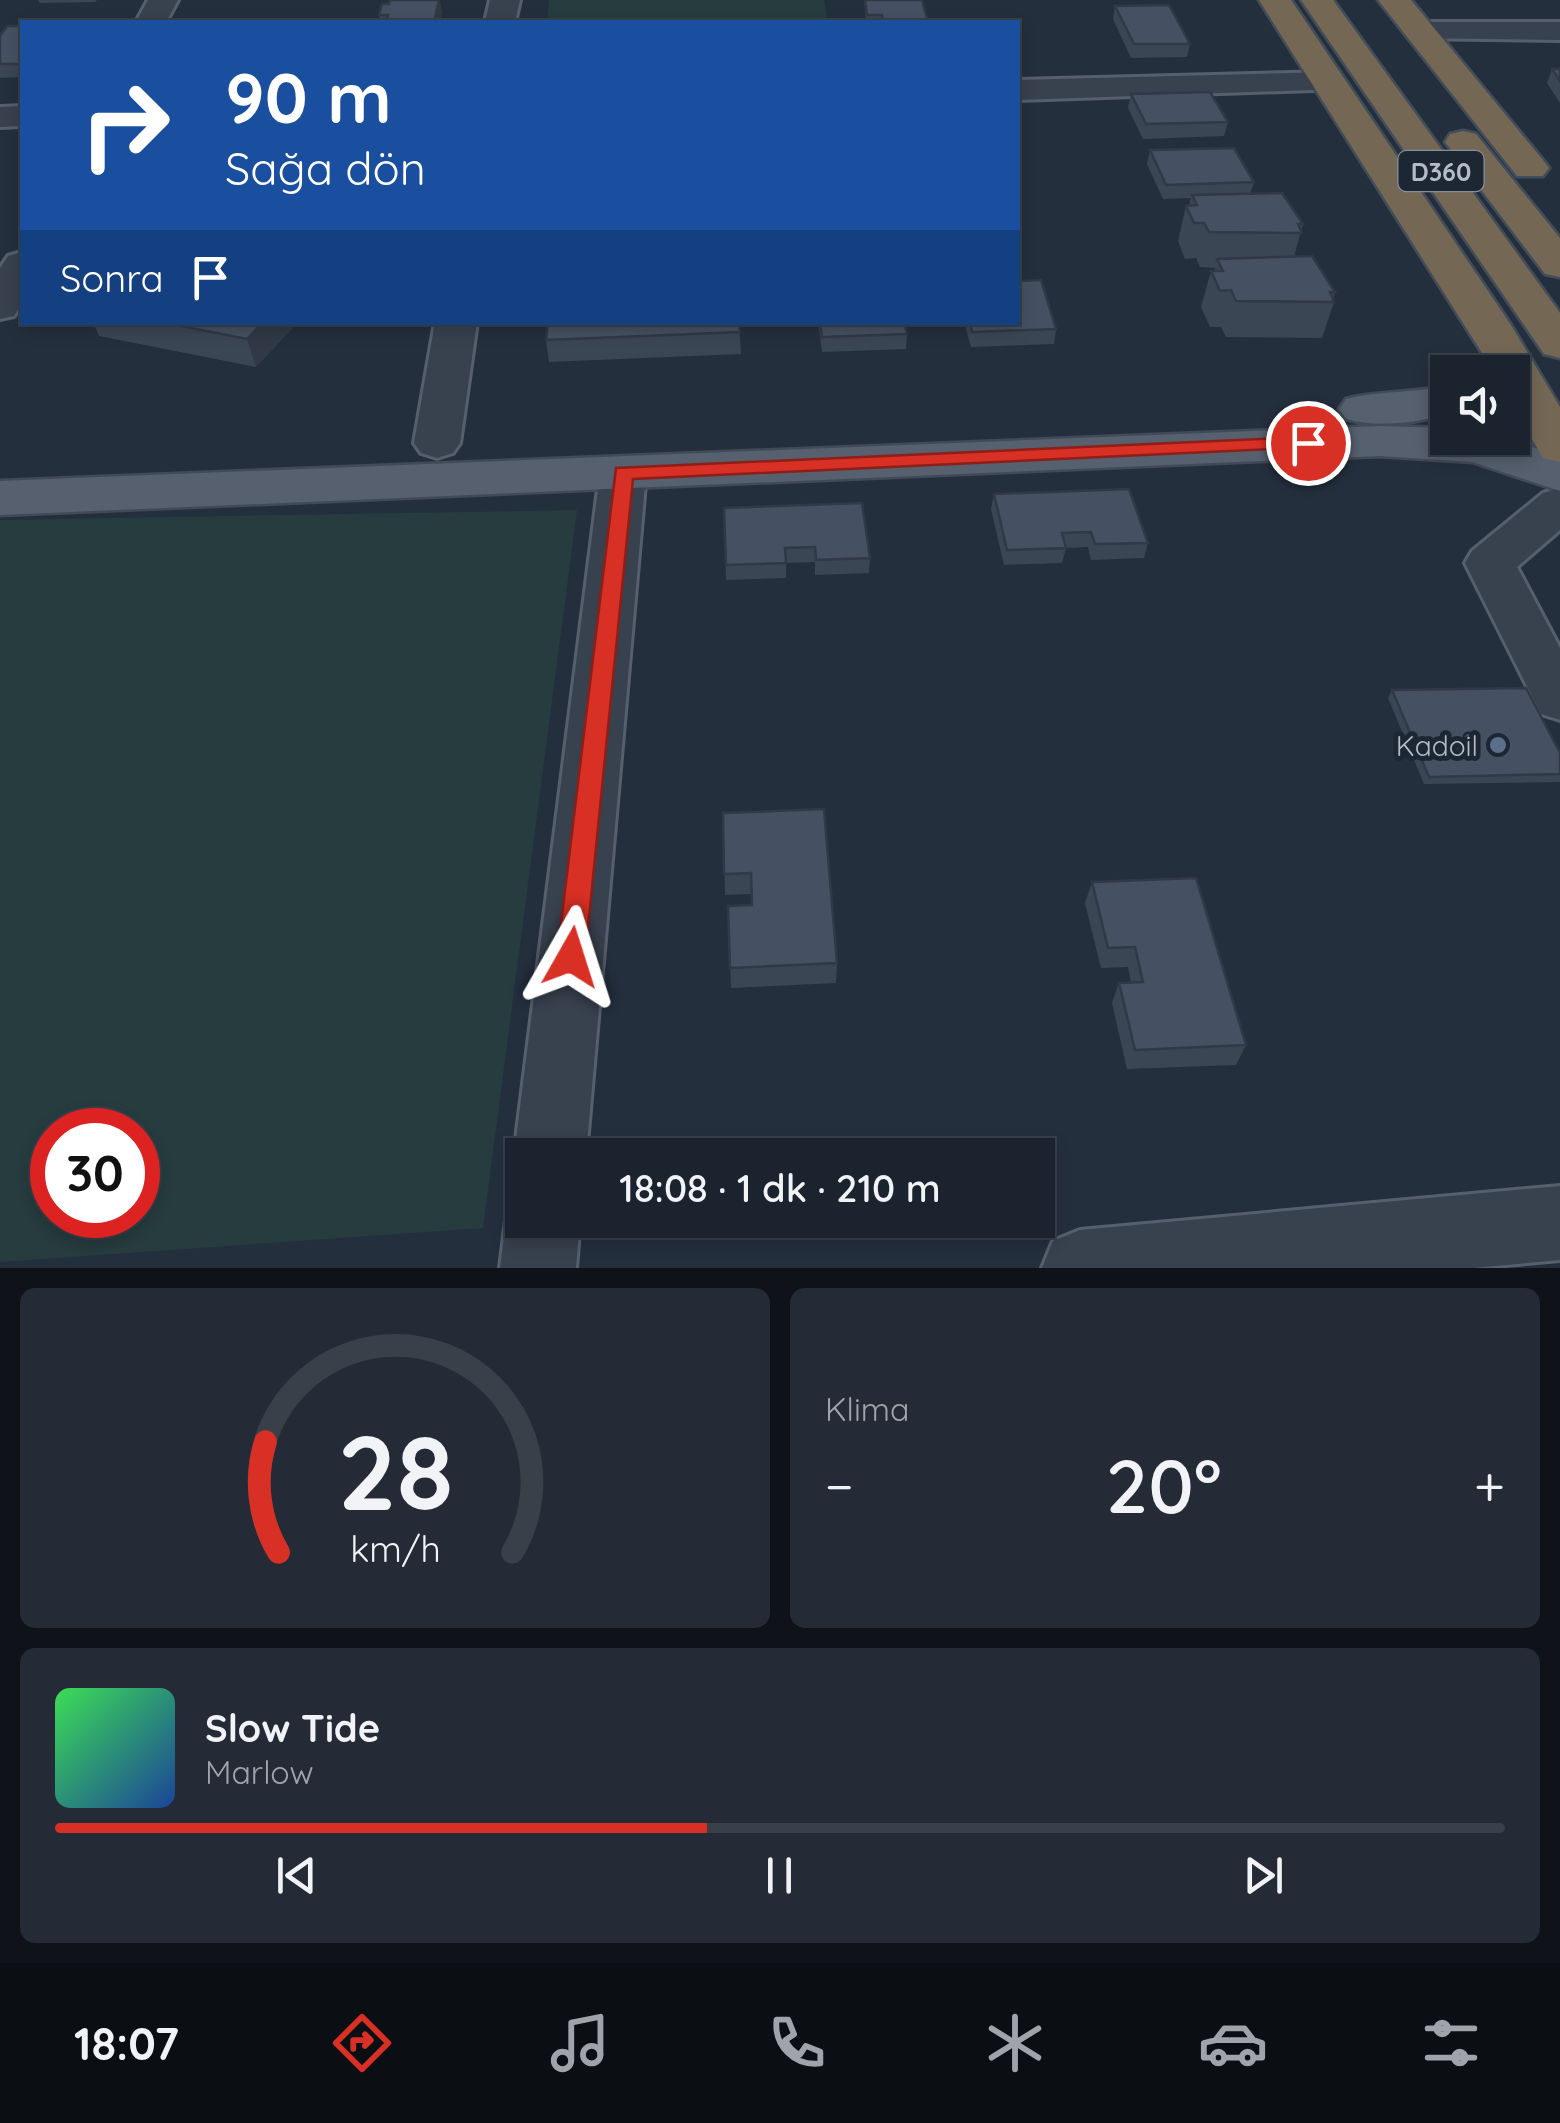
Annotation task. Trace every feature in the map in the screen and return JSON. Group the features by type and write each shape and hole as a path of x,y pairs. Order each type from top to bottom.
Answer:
{"highway":[{"path":"1275,0 1494,355"},
{"name":"D360","path":"1316,0 1471,213 1560,345"},
{"name":"D360","path":"1353,0 1560,265"},
{"path":"1394,0 1550,194"},
{"path":"1530,406 1560,447"}],"main road":[{"path":"0,461 1430,404"},
{"path":"0,498 1380,440 1453,442 1504,450 1560,476"}],"street":[{"path":"1420,31 1560,31"},
{"path":"1020,90 1329,82"},
{"path":"0,307 20,268"},
{"path":"437,443 456,325"},
{"path":"552,1138 624,473"},
{"path":"1560,504 1490,563 1560,699"},
{"path":"1080,1268 1560,1223"},
{"path":"538,1268 541,1238"}],"green space":[{"path":"549,0 824,0 828,20 547,20"},
{"path":"577,510 483,1228 0,1262 0,520"}],"building":[{"path":"390,0 439,0 434,20 387,20 388,15 379,15 382,4 389,4"},
{"path":"865,0 922,0 927,20 883,20 882,15 867,15"},
{"path":"1169,5 1190,44 1134,44 1115,6"},
{"path":"7,26 20,26 20,64 0,64 0,36"},
{"path":"1210,92 1228,122 1146,124 1131,94"},
{"path":"1234,148 1254,182 1166,185 1150,150"},
{"path":"1282,193 1303,224 1298,224 1302,233 1209,232 1204,223 1194,223 1186,206 1197,205 1192,195"},
{"path":"1312,256 1335,292 1330,292 1334,302 1236,301 1231,290 1220,291 1211,271 1223,271 1217,259"},
{"path":"1041,280 1056,329 972,332 971,325 1020,325 1020,281"},
{"path":"176,325 260,325 247,339"},
{"path":"548,325 739,325 740,332 546,340"},
{"path":"820,325 905,325 907,334 822,337"},
{"path":"1129,489 1148,543 1095,544 1091,532 1062,533 1066,548 1007,550 994,494"},
{"path":"862,503 870,558 816,560 815,547 785,548 786,563 726,565 724,508"},
{"path":"1526,688 1560,753 1560,774 1429,777 1392,690"},
{"path":"824,809 837,963 730,968 728,906 752,905 751,873 724,874 723,813"},
{"path":"1196,878 1246,1045 1135,1050 1119,983 1143,982 1135,947 1108,948 1092,882"}],"place":[{"name":"Kadoil","path":"1498,745"}],"route":[{"path":"571,957 624,473 1308,443"}]}
